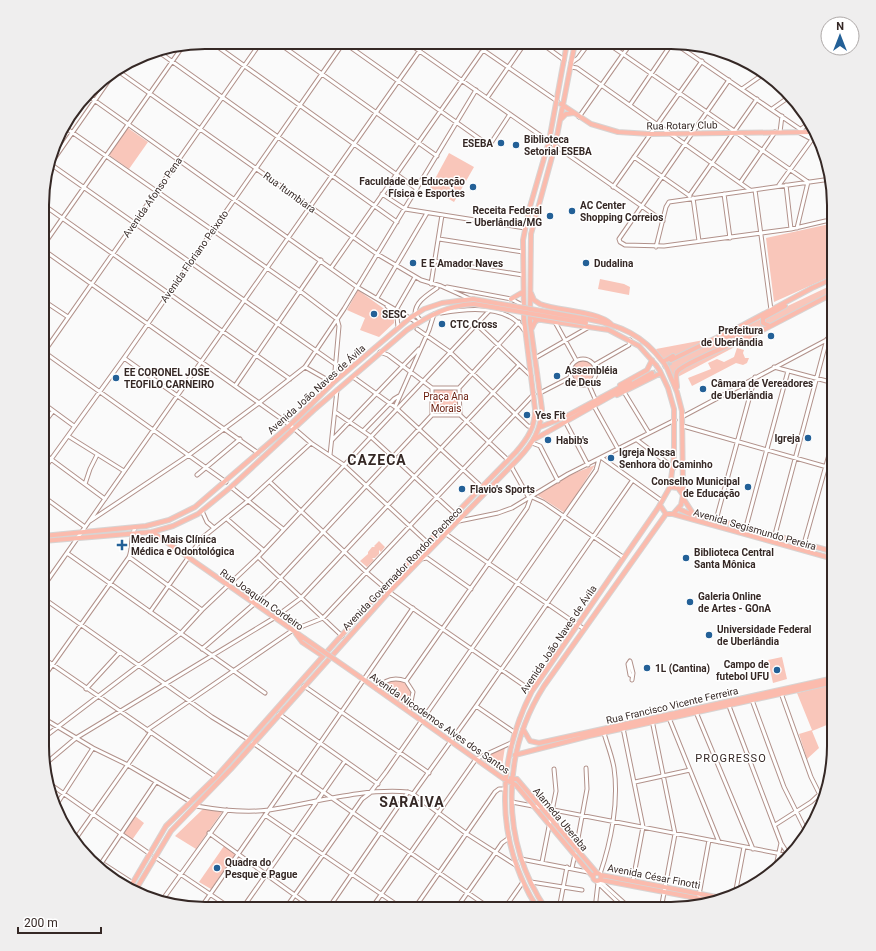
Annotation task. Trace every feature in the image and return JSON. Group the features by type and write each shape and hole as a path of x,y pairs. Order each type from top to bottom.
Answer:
{"main road":[{"name":"Avenida Governador Rondon Pacheco","path":"132,884 165,828 216,777 248,739 384,588 526,440 531,427 535,408 525,332 523,252 525,228 549,142 566,49"},
{"name":"Avenida Governador Rondon Pacheco","path":"138,887 169,832 196,806 389,592 459,521 533,441 540,426 542,409 530,315 532,227 555,146 574,49"},
{"name":"Rua Rotary Club","path":"557,101 578,117 605,129 618,132 650,134 693,132 806,132"},
{"path":"560,119 566,114 574,113"},
{"path":"759,332 725,337 672,361 827,282"},
{"name":"Avenida João Naves de Ávila","path":"530,290 537,302 606,320 611,324 632,333 648,343 663,362 677,392 682,418 683,496"},
{"path":"511,299 523,292"},
{"path":"677,392 676,375 680,369 708,354 759,332 827,297"},
{"path":"524,298 530,315"},
{"path":"770,326 763,323 762,318 793,299"},
{"name":"Avenida João Naves de Ávila","path":"49,540 132,535 152,532 179,523 202,511 231,487 380,352 420,322 451,307 472,300"},
{"name":"Avenida João Naves de Ávila","path":"49,535 135,528 162,522 186,512 202,503 290,425 333,383 398,327 415,314 442,302 472,300 586,321 611,324"},
{"path":"524,306 533,318 539,319"},
{"path":"552,307 548,314 553,321"},
{"path":"663,362 757,318"},
{"path":"531,331 535,322 539,319"},
{"name":"Avenida João Naves de Ávila","path":"539,319 608,330"},
{"name":"Avenida João Naves de Ávila","path":"586,321 630,340 639,346 652,360 660,372 673,401 675,422 674,468 670,487"},
{"path":"375,347 380,352"},
{"path":"533,441 565,421 594,406 599,400 628,379 647,370 652,360"},
{"path":"531,427 540,426 565,417 652,372"},
{"path":"599,400 624,392 660,372"},
{"path":"675,422 683,426"},
{"path":"670,487 678,488 683,496 679,509 673,514 666,514 661,503 670,487"},
{"name":"Avenida Segismundo Pereira","path":"683,496 694,515"},
{"name":"Avenida João Naves de Ávila","path":"534,902 523,882 517,866 509,838 505,812 504,778 514,732 532,691 661,503"},
{"name":"Avenida Segismundo Pereira","path":"679,509 694,515 746,527 827,550"},
{"name":"Avenida João Naves de Ávila","path":"542,902 521,859 515,833 511,802 515,754 523,728 539,693 666,514"},
{"name":"Avenida Segismundo Pereira","path":"673,514 827,557"},
{"name":"Rua Joaquim Cordeiro","path":"152,532 362,678"},
{"path":"294,630 302,642 323,656"},
{"path":"571,633 576,639"},
{"name":"Avenida Nicodemos Alves dos Santos","path":"362,678 504,778"},
{"name":"Rua Francisco Vicente Ferreira","path":"515,754 571,738 827,680"},
{"path":"751,698 827,683"},
{"name":"Rua Francisco Vicente Ferreira","path":"523,728 526,738 534,743 604,733 652,720 729,706 751,698"},
{"path":"504,778 512,780"},
{"name":"Alameda Uberaba","path":"512,780 517,779 599,874"},
{"name":"Alameda Uberaba","path":"512,780 593,877 599,881"},
{"path":"593,877 599,874 599,881"},
{"name":"Avenida César Finotti","path":"599,874 665,886 707,898"},
{"name":"Avenida César Finotti","path":"599,881 712,897"}],"street":[{"path":"221,49 417,189"},
{"name":"Avenida Afonso Pena","path":"49,345 256,49"},
{"path":"287,49 437,156"},
{"name":"Avenida Floriano Peixoto","path":"49,462 99,390 124,358 168,292 340,49"},
{"path":"352,49 487,144 491,143 510,114"},
{"path":"417,49 663,221"},
{"path":"487,98 521,49"},
{"path":"549,49 564,60"},
{"path":"585,49 571,65 578,68 750,190"},
{"path":"616,49 789,171 808,182"},
{"path":"578,117 627,49"},
{"path":"630,105 651,74 673,49"},
{"path":"683,49 782,116 800,131 812,137"},
{"path":"331,268 483,50 557,101"},
{"path":"49,237 179,51"},
{"path":"49,578 200,362 289,238 397,81 420,51"},
{"path":"163,54 279,136 397,222"},
{"path":"613,187 656,124 702,61"},
{"name":"Rua Itumbiara","path":"121,73 377,254 415,277 431,284 441,286 472,300"},
{"path":"742,89 760,76"},
{"path":"729,80 619,239 621,244 656,247 792,229 827,220"},
{"path":"59,151 105,85"},
{"path":"89,522 189,455 259,404 304,367 317,350 357,287 476,90"},
{"path":"91,99 321,260 357,287 410,318 420,322"},
{"path":"689,196 757,99"},
{"path":"772,109 785,99"},
{"path":"780,132 782,116"},
{"path":"800,131 806,126"},
{"path":"69,130 300,291 337,319 339,326 333,383 304,367"},
{"path":"740,183 775,132"},
{"path":"806,132 811,136"},
{"path":"779,186 812,139"},
{"path":"634,157 693,198"},
{"path":"54,166 335,364"},
{"path":"656,247 666,207 669,202 825,180"},
{"path":"797,228 808,182"},
{"path":"786,185 792,229"},
{"path":"755,190 771,310"},
{"path":"382,194 405,209 525,228"},
{"path":"724,194 730,238"},
{"path":"693,198 699,242"},
{"path":"49,209 290,379"},
{"path":"377,298 427,213"},
{"path":"431,284 442,215"},
{"path":"439,239 523,252"},
{"path":"49,254 295,428 311,443 344,465 428,543"},
{"path":"234,386 321,260"},
{"path":"435,261 523,275"},
{"path":"396,310 415,277"},
{"path":"441,286 504,297 524,306"},
{"path":"420,322 415,314 418,304 437,288"},
{"path":"497,312 504,304 504,297"},
{"path":"383,302 397,317 398,327"},
{"path":"49,304 68,317"},
{"path":"396,408 399,396 435,314 466,310 489,311 510,315 519,322 459,388 460,415"},
{"path":"49,734 180,634 202,610 258,557 396,408 489,311"},
{"path":"553,321 576,360"},
{"name":"Avenida Governador Rondon Pacheco","path":"519,322 525,332"},
{"path":"476,324 531,376"},
{"path":"536,358 591,327"},
{"path":"417,329 450,352 531,427"},
{"path":"682,418 827,339"},
{"path":"773,542 818,379 827,339"},
{"path":"594,365 629,345 630,340"},
{"path":"332,440 419,349"},
{"path":"380,352 410,371 432,388 459,388"},
{"path":"49,355 154,429 226,482"},
{"path":"124,358 258,453"},
{"path":"585,359 594,365 596,372 594,377 588,383 580,384 571,377 570,368 576,360 585,359"},
{"path":"49,760 76,738 274,618 301,598 519,365"},
{"path":"774,367 827,381"},
{"path":"746,527 788,370"},
{"path":"353,377 396,408 482,487"},
{"path":"540,393 571,377"},
{"path":"716,520 755,377"},
{"path":"588,383 599,400"},
{"path":"202,649 254,604 280,578 432,415 432,388"},
{"path":"330,455 338,390"},
{"path":"624,392 649,433"},
{"path":"77,836 148,731 294,630 323,618 534,394"},
{"path":"363,431 390,403 399,396"},
{"path":"594,406 618,449"},
{"path":"49,408 74,426"},
{"path":"49,416 53,411"},
{"path":"335,412 370,436 455,514"},
{"path":"432,415 460,415 507,459"},
{"path":"565,421 588,465"},
{"path":"459,521 498,513 531,497 568,474 649,433 675,422"},
{"path":"683,426 825,466"},
{"path":"68,436 124,471"},
{"path":"197,475 240,439"},
{"path":"636,440 674,468"},
{"path":"533,441 540,446 558,481"},
{"path":"150,612 202,539 214,528 228,519 311,443"},
{"path":"85,484 97,455"},
{"path":"51,459 105,499"},
{"path":"600,459 661,503"},
{"path":"290,902 362,799 378,784 400,753 564,517 598,467 600,459"},
{"path":"804,544 827,460"},
{"path":"511,466 531,497 543,502 623,557"},
{"path":"413,794 632,481"},
{"path":"270,482 322,532 389,592 532,691"},
{"path":"231,487 283,529"},
{"path":"406,681 527,508 531,497"},
{"path":"49,502 85,527"},
{"path":"202,511 207,522 214,528"},
{"path":"228,519 263,550"},
{"path":"49,669 129,557 132,548 132,535 135,528"},
{"path":"446,534 584,629"},
{"path":"67,553 265,693"},
{"path":"129,557 170,585 202,610"},
{"path":"258,557 342,636"},
{"path":"421,559 427,558 471,589"},
{"path":"49,602 248,739"},
{"path":"205,902 268,810 342,712 362,678 413,608"},
{"path":"86,689 120,652"},
{"path":"49,663 216,777"},
{"path":"377,689 388,680 399,679 406,681 413,692 409,712"},
{"path":"304,686 429,773"},
{"path":"781,693 811,776 819,795"},
{"path":"751,698 778,772 804,827"},
{"path":"476,706 514,732"},
{"path":"729,706 781,843 786,851"},
{"path":"696,712 753,849"},
{"path":"279,714 378,784 383,792"},
{"path":"669,718 719,842"},
{"path":"652,720 675,834 662,902"},
{"path":"49,722 93,748 126,764 191,802"},
{"path":"624,728 643,827 634,880"},
{"path":"599,874 612,821 615,777 604,733"},
{"path":"253,743 481,902"},
{"path":"376,902 476,758 511,743"},
{"path":"59,800 93,748"},
{"path":"247,902 345,761"},
{"path":"572,868 588,784 586,768"},
{"path":"542,862 557,783 554,769"},
{"path":"635,782 690,770"},
{"path":"102,863 156,782"},
{"path":"54,786 150,854"},
{"path":"419,902 495,792 499,788 504,789"},
{"path":"196,806 226,810 268,810 370,793 408,792 439,812 466,834 517,866"},
{"path":"333,902 408,792"},
{"path":"775,825 819,797"},
{"path":"511,802 783,854"},
{"path":"164,897 226,810"},
{"path":"265,815 393,902"},
{"path":"209,833 304,902"},
{"path":"461,902 495,853 504,841 509,838"},
{"path":"698,900 709,840"},
{"path":"777,860 781,843"},
{"path":"736,888 744,847"},
{"path":"155,857 222,902"},
{"path":"521,859 590,872"},
{"path":"560,902 567,867"},
{"path":"596,902 599,881"},
{"name":"Alameda Uberaba","path":"599,881 618,902"},
{"name":"Alameda Uberaba","path":"599,881 623,902"},
{"path":"509,902 523,882"},
{"path":"531,882 582,890"}],"green space":[{"path":"128,128 148,142 129,169 109,155"},
{"path":"449,153 474,167 454,202 430,188"},
{"path":"827,225 827,278 774,302 766,238"},
{"path":"600,279 624,284 630,287 629,295 598,289"},
{"path":"827,287 827,300 816,304 674,379 656,349 725,336"},
{"name":"SESC","path":"358,290 394,316 394,323 379,337 360,330 365,318 347,310"},
{"path":"737,348 744,350 743,353 745,358 749,358 747,363 743,365 736,363 692,386 688,378 711,369 708,363 717,359 724,362 734,357"},
{"path":"583,360 591,363 594,371 591,379 583,382 575,379 572,371 575,363"},
{"name":"Praça Ana Morais","path":"458,389 458,414 434,414 433,390"},
{"path":"595,465 565,513 537,495 570,475"},
{"path":"379,541 385,547 381,552 379,550 379,554 375,558 372,558 374,560 367,567 360,561 368,554 372,547 375,547 374,546"},
{"name":"Campo de futebol UFU","path":"782,657 787,679 773,683 768,660"},
{"path":"395,680 405,682 413,692 409,709 380,689 385,682"},
{"path":"827,686 827,725 812,731 819,748 807,759 799,734 812,730 797,693"},
{"path":"505,747 501,772 481,759"},
{"path":"203,809 222,812 196,849 175,836"},
{"path":"135,816 144,823 132,840 124,833"},
{"name":"Quadra do Pesque e Pague","path":"224,846 236,854 211,889 199,882"}],"tunnel":[{"path":"652,373 672,362"}],"place":[{"name":"ESEBA","path":"501,143"},
{"name":"Biblioteca Setorial ESEBA","path":"516,145"},
{"name":"Faculdade de Educação Física e Esportes","path":"473,187"},
{"name":"AC Center Shopping Correios","path":"572,211"},
{"name":"Receita Federal – Uberlândia/MG","path":"550,216"},
{"name":"E E Amador Naves","path":"413,263"},
{"name":"Dudalina","path":"586,263"},
{"name":"SESC","path":"374,314"},
{"name":"CTC Cross","path":"442,324"},
{"name":"Prefeitura de Uberlândia","path":"771,336"},
{"name":"Assembléia de Deus","path":"557,376"},
{"name":"EE CORONEL JOSE TEOFILO CARNEIRO","path":"116,378"},
{"name":"Câmara de Vereadores de Uberlândia","path":"703,389"},
{"name":"Yes Fit","path":"527,415"},
{"name":"Igreja","path":"808,438"},
{"name":"Habib's","path":"548,440"},
{"name":"Igreja Nossa Senhora do Caminho","path":"611,458"},
{"name":"Conselho Municipal de Educação","path":"748,487"},
{"name":"Flavio's Sports","path":"462,489"},
{"name":"Medic Mais Clínica Médica e Odontológica","path":"122,545"},
{"name":"Biblioteca Central Santa Mônica","path":"686,558"},
{"name":"Galeria Online de Artes - GOnA","path":"690,602"},
{"name":"Universidade Federal de Uberlândia","path":"709,635"},
{"name":"1L (Cantina)","path":"647,668"},
{"name":"Campo de futebol UFU","path":"777,670"},
{"name":"Quadra do Pesque e Pague","path":"217,868"}],"district":[{"name":"CAZECA","path":"377,460"},
{"name":"PROGRESSO","path":"731,758"},
{"name":"SARAIVA","path":"412,802"}]}
